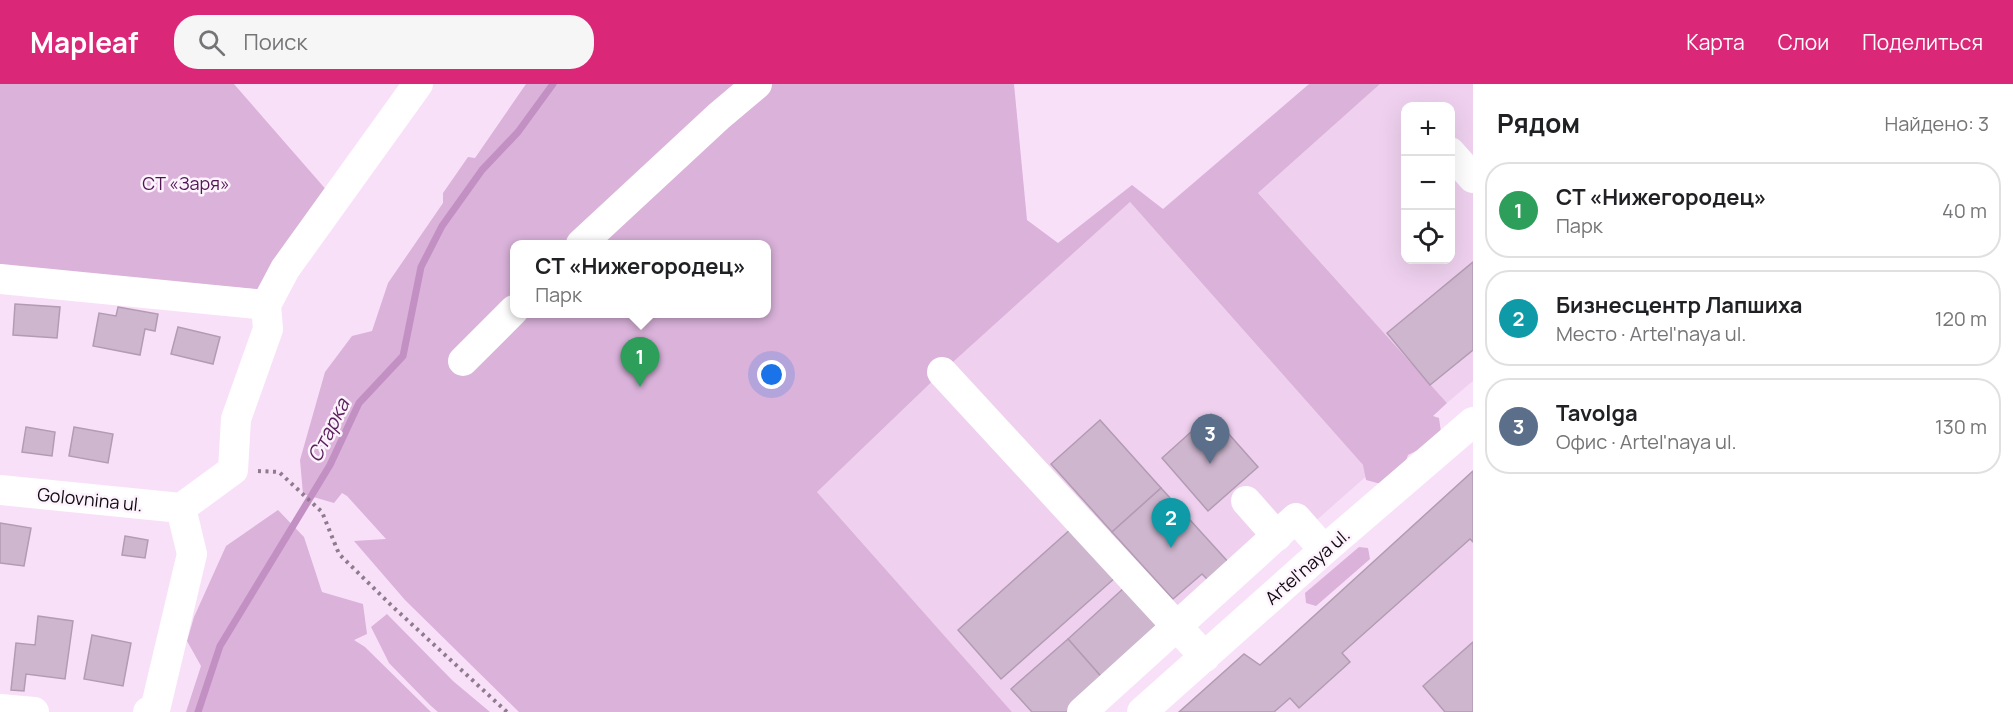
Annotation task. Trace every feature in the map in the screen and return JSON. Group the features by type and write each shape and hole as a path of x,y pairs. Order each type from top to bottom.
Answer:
{"street":[{"path":"148,712 155,710 192,554 181,508 233,470 236,418 268,329 266,305 285,269 418,84"},
{"path":"585,240 718,116 758,84"},
{"path":"1454,156 1473,178"},
{"path":"0,279 266,305"},
{"path":"463,361 510,314"},
{"path":"942,372 1204,657"},
{"name":"Artel'naya ul.","path":"1142,712 1324,550 1473,422"},
{"name":"Golovnina ul.","path":"0,490 181,508"},
{"path":"1246,501 1277,536"},
{"path":"1082,712 1296,518 1324,550"},
{"path":"0,709 34,712"}],"path":[{"path":"233,470 279,472 322,512 339,554 507,712"}],"shaded area":[{"path":"1380,84 1473,84 1473,381 1447,403 1258,193"},
{"path":"1130,202 1370,473 1099,712 1012,712 817,492 942,372"},
{"path":"1473,471 1473,712 1179,712 1244,654 1260,665"}],"green space":[{"name":"СТ «Заря»","path":"0,84 234,84 329,193 264,290 0,266"},
{"path":"526,84 1014,84 1027,220 1058,243 1132,185 1163,209 1309,84 1380,84 1258,193 1447,403 1433,416 1439,418 1441,432 1428,445 1408,455 1402,472 1381,484 1366,480 1363,465 1130,202 942,372 817,492 1012,712 519,712 405,600 354,541 386,539 347,496 342,493 334,503 303,494 300,460 325,372 352,336 372,331 388,283 443,203 443,193 468,157 475,158"},
{"path":"278,510 304,537 322,592 363,604 367,634 354,640 365,647 431,712 186,712 201,666 187,641 194,617 226,546"},
{"path":"1359,547 1368,548 1370,559 1316,606 1306,603 1305,593"},
{"path":"387,614 453,681 490,712 438,712 430,705 389,663 371,627"}],"building":[{"path":"1473,262 1473,350 1430,385 1387,333"},
{"path":"15,304 60,307 57,338 13,335"},
{"path":"118,307 158,314 155,331 145,329 140,355 93,346 99,313 116,316"},
{"path":"178,327 220,337 213,364 171,354"},
{"path":"1211,414 1258,467 1208,511 1162,458"},
{"path":"1100,420 1161,488 1112,532 1051,464"},
{"path":"26,427 55,432 52,456 22,452"},
{"path":"74,427 113,434 108,463 69,456"},
{"path":"1473,471 1473,542 1470,539 1342,653 1350,662 1299,708 1290,698 1274,712 1179,712 1244,654 1260,665"},
{"path":"1161,488 1230,564 1210,582 1202,574 1173,599 1112,532"},
{"path":"0,523 31,528 24,566 0,563"},
{"path":"1072,528 1116,577 1001,679 958,630"},
{"path":"125,536 148,540 145,558 122,555"},
{"path":"1125,587 1163,630 1105,681 1068,639"},
{"path":"38,616 73,621 65,679 26,674 24,691 11,690 16,643 35,645"},
{"path":"92,635 131,643 123,686 84,679"},
{"path":"1068,639 1105,681 1071,712 1032,712 1011,689"},
{"path":"1473,642 1473,712 1445,712 1423,686"}],"waterway":[{"name":"Старка","path":"198,712 220,646 330,465 359,403 403,356 421,267 442,226 482,170 518,132 553,84"}],"place":[{"name":"СТ «Нижегородец»","path":"640,387"},
{"name":"Tavolga","path":"1210,464"},
{"name":"Бизнесцентр Лапшиха","path":"1171,548"}]}
